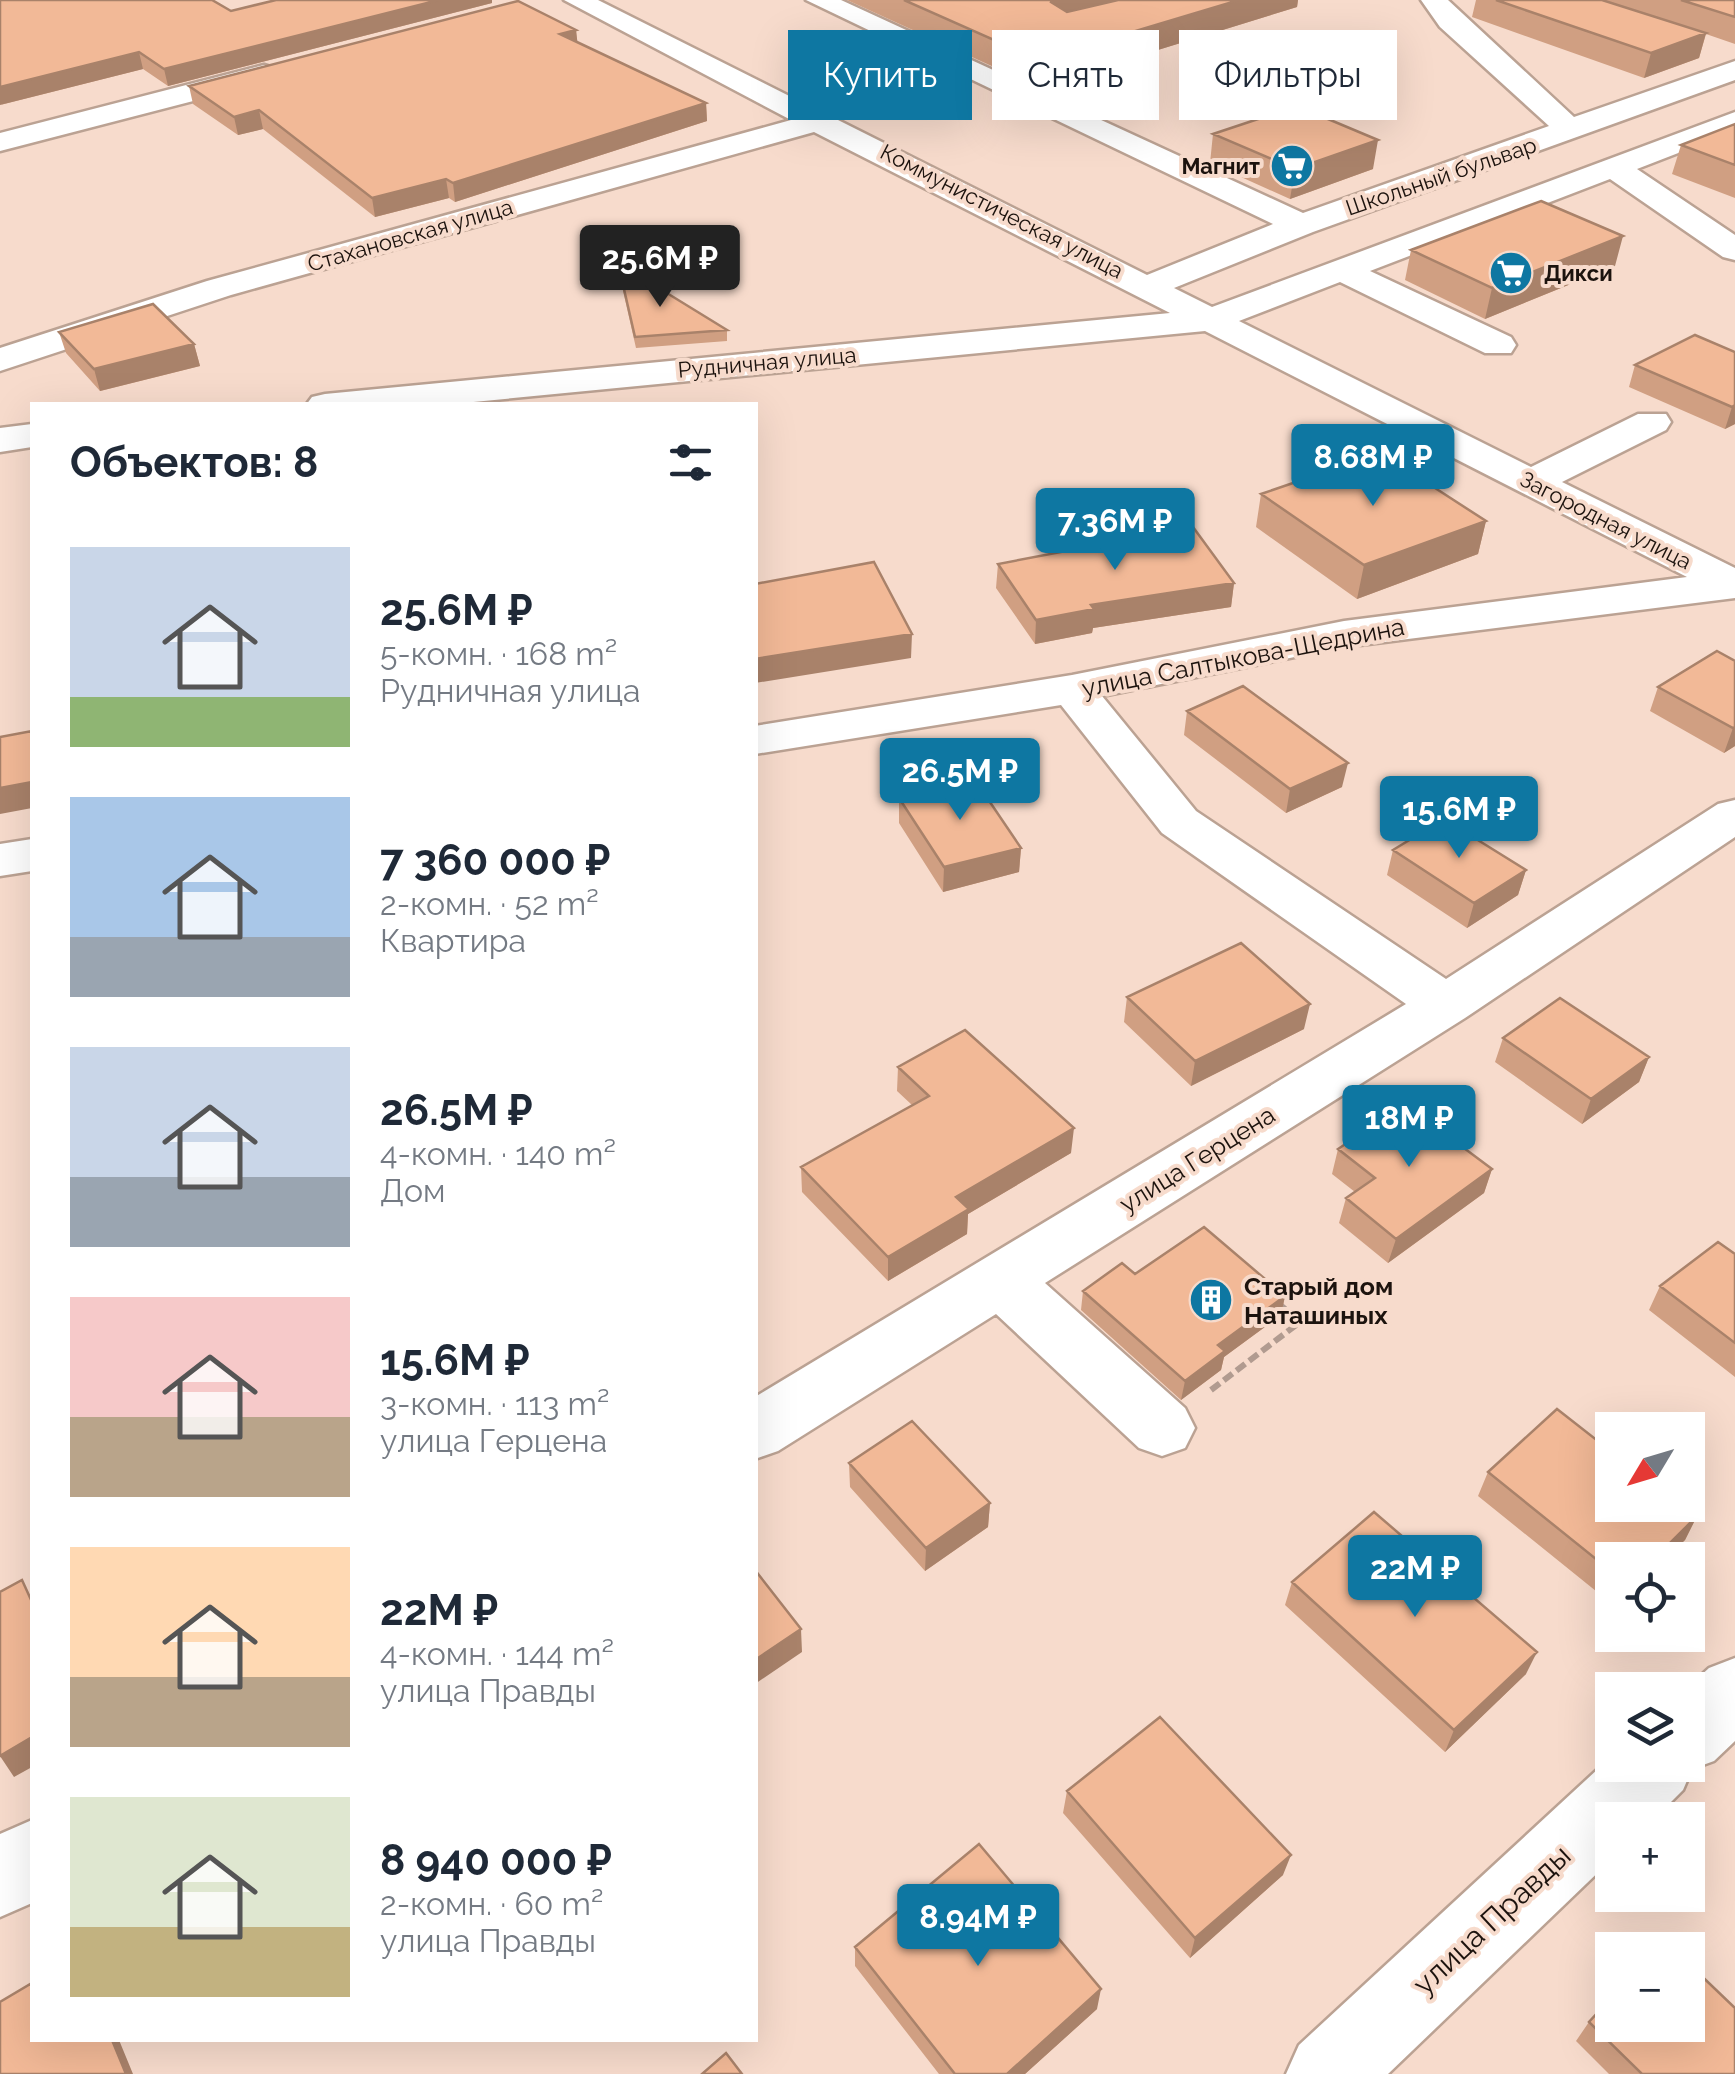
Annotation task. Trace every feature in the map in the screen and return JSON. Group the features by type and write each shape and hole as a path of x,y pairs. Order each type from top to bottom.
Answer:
{"street":[{"name":"Коммунистическая улица","path":"577,0 788,103"},
{"path":"819,0 1301,224"},
{"path":"1434,0 1450,21 1571,130"},
{"name":"Школьный бульвар","path":"1149,286 1301,224 1571,130 1729,59"},
{"path":"0,142 286,69"},
{"name":"Коммунистическая улица","path":"823,120 1209,320"},
{"name":"Стахановская улица","path":"0,360 219,288 823,120"},
{"name":"Школьный бульвар","path":"1209,320 1735,121"},
{"path":"1613,166 1735,250"},
{"path":"1341,270 1498,344"},
{"name":"Рудничная улица","path":"355,402 1209,320"},
{"name":"Загородная улица","path":"1209,320 1734,585"},
{"path":"1531,482 1652,422"},
{"path":"0,440 30,436"},
{"name":"улица Салтыкова-Щедрина","path":"758,740 1072,689 1344,634 1734,585"},
{"path":"1072,689 1180,822 1446,1006"},
{"name":"улица Герцена","path":"758,1429 1446,1006 1735,815"},
{"path":"0,860 30,855"},
{"path":"1000,1280 1162,1428"},
{"path":"1705,1720 1735,1692"},
{"name":"улица Правды","path":"1328,2074 1639,1782"},
{"path":"0,1878 30,1860"}],"path":[{"path":"1162,1428 1300,1322 1272,1298"}],"building":[{"path":"0,0 212,0 231,11 276,0 439,0 164,69 139,52 0,87"},
{"path":"904,0 1052,0 1067,12 1118,0 1239,0 1139,30 992,30 992,39"},
{"path":"1496,0 1602,0 1706,33 1651,53"},
{"path":"1681,0 1735,0 1735,17"},
{"path":"518,1 576,30 560,34 706,103 453,183 446,179 372,198 259,110 234,117 189,86"},
{"path":"1255,120 1330,120 1378,140 1295,169 1213,134"},
{"path":"1735,124 1735,165 1681,145"},
{"path":"1541,201 1623,236 1492,288 1411,250"},
{"path":"618,263 727,330 635,337"},
{"path":"153,304 194,344 94,369 59,332"},
{"path":"1695,335 1735,352 1732,407 1635,365"},
{"path":"1381,453 1486,521 1364,565 1261,494"},
{"path":"1193,527 1234,583 1091,605 1094,609 1036,620 998,564"},
{"path":"874,562 912,634 758,659 758,583"},
{"path":"1717,651 1735,661 1733,728 1658,687"},
{"path":"1243,686 1348,763 1290,789 1187,711"},
{"path":"30,731 30,782 0,788 0,737"},
{"path":"975,780 1021,848 944,867 899,798"},
{"path":"1444,819 1526,870 1474,903 1393,850"},
{"path":"1241,943 1310,1004 1195,1061 1127,997"},
{"path":"1560,998 1649,1057 1591,1099 1503,1038"},
{"path":"965,1030 1074,1128 956,1197 969,1209 888,1257 801,1167 929,1096 898,1067"},
{"path":"1405,1104 1492,1169 1396,1239 1346,1198 1375,1178 1338,1149"},
{"path":"1204,1227 1285,1296 1218,1345 1225,1351 1185,1381 1083,1291 1122,1263 1135,1274"},
{"path":"1718,1242 1735,1254 1735,1343 1660,1286"},
{"path":"1557,1409 1595,1439 1595,1522 1691,1522 1671,1542 1595,1542 1595,1558 1488,1472"},
{"path":"912,1421 990,1503 926,1548 849,1463"},
{"path":"1374,1512 1537,1652 1454,1730 1292,1582"},
{"path":"758,1574 801,1629 758,1658"},
{"path":"22,1580 30,1598 30,1738 0,1756 0,1592"},
{"path":"1160,1717 1291,1855 1195,1938 1067,1791"},
{"path":"979,1844 1101,1989 1007,2074 955,2074 855,1947"},
{"path":"1705,1979 1735,2008 1735,2074 1642,2074 1609,2042 1705,2042"},
{"path":"30,1984 30,2042 113,2042 126,2074 0,2074 0,2002"},
{"path":"726,2053 742,2074 702,2074"}],"place":[{"name":"Магнит","path":"1292,166"},
{"name":"Дикси","path":"1511,273"},
{"name":"Старый дом Наташиных","path":"1211,1300"}]}
